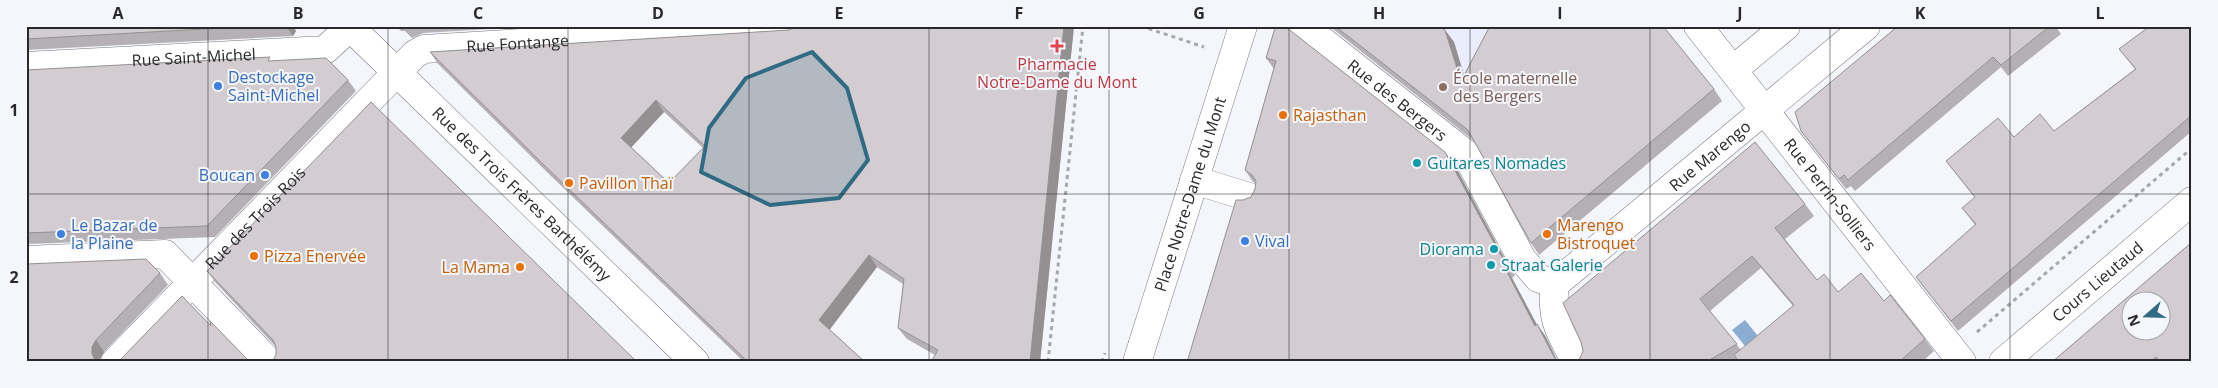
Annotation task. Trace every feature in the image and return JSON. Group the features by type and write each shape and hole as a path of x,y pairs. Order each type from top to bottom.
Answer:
{"street":[{"name":"Rue Fontange","path":"396,73 415,54 424,50 796,26"},
{"name":"Place Notre-Dame du Mont","path":"1137,362 1243,26"},
{"name":"Rue des Bergers","path":"1303,26 1466,154 1522,259 1538,278 1554,284"},
{"name":"Rue Perrin-Solliers","path":"1698,26 1734,69 1764,112 1966,349"},
{"path":"1734,69 1786,26"},
{"name":"Rue Marengo","path":"1554,284 1866,26"},
{"name":"Rue des Trois Frères Barthélémy","path":"350,27 695,362"},
{"name":"Rue Saint-Michel","path":"26,66 325,50 350,27"},
{"name":"Rue des Trois Rois","path":"115,362 396,73"},
{"path":"1194,180 1249,198"},
{"name":"Cours Lieutaud","path":"2003,362 2192,200"},
{"path":"26,260 165,254 268,362"},
{"path":"1554,284 1552,303 1557,326 1576,362"}],"path":[{"path":"1048,362 1083,26"},
{"path":"1141,26 1204,47"},
{"path":"1966,349 2192,148"}],"highlighted area":[{"path":"812,52 847,88 868,160 839,198 770,205 701,172 709,128 746,78"}],"shaded area":[{"name":"École maternelle des Bergers","path":"1393,26 1506,26 1455,120"}],"water":[{"path":"1745,320 1770,351 1758,362 1732,330"}],"building":[{"path":"26,26 257,26 26,39"},
{"path":"797,26 1064,26 1030,362 931,362 938,350 898,328 904,279 869,255 819,320 865,362 748,362 430,52 789,30","holes":["656,100 705,146 669,183 621,138"]},
{"path":"1335,26 1438,26 1445,30 1461,81 1490,26 1663,26 1714,89 1531,243 1468,130"},
{"path":"1898,26 2050,26 2001,65 1993,57 1848,180 1844,175 1839,179 1801,131 1795,112"},
{"path":"2150,26 2192,26 2192,115 1951,321 1916,277 1976,224 1962,208 1975,197 1946,161 1998,118 2014,137 2040,114 2054,131 2136,69 2119,49"},
{"path":"1286,27 1445,152 1500,254 1507,263 1504,266 1535,326 1537,324 1558,362 1187,362 1236,200 1251,197 1255,189 1256,181 1245,170 1276,61 1266,58 1275,28"},
{"path":"270,57 268,61 326,58 348,80 207,226 26,233 26,70"},
{"path":"371,102 637,362 272,362 276,355 276,347 273,340 207,271"},
{"path":"1755,142 1805,204 1775,228 1817,280 1824,274 1838,292 1861,273 1884,301 1890,295 1925,339 1899,362 1739,362 1734,355 1794,305 1752,256 1700,299 1737,344 1706,362 1577,362 1583,351 1581,342 1563,303"},
{"path":"2192,242 2192,362 2161,362 2156,357 2150,362 2052,362 2120,304 2120,340 2170,340 2170,290 2136,290"},
{"path":"146,259 160,273 96,340 92,347 92,354 96,362 26,362 26,264"},
{"path":"182,296 211,326 210,321 250,362 118,362"}],"place":[{"name":"Pharmacie Notre-Dame du Mont","path":"1057,46"},
{"name":"Destockage Saint-Michel","path":"218,86"},
{"name":"École maternelle des Bergers","path":"1443,87"},
{"name":"Rajasthan","path":"1283,115"},
{"name":"Guitares Nomades","path":"1417,163"},
{"name":"Boucan","path":"265,175"},
{"name":"Pavillon Thaï","path":"569,183"},
{"name":"Le Bazar de la Plaine","path":"61,234"},
{"name":"Marengo Bistroquet","path":"1547,234"},
{"name":"Vival","path":"1245,241"},
{"name":"Diorama","path":"1494,249"},
{"name":"Pizza Enervée","path":"254,256"},
{"name":"Straat Galerie","path":"1491,265"},
{"name":"La Mama","path":"520,267"}]}
